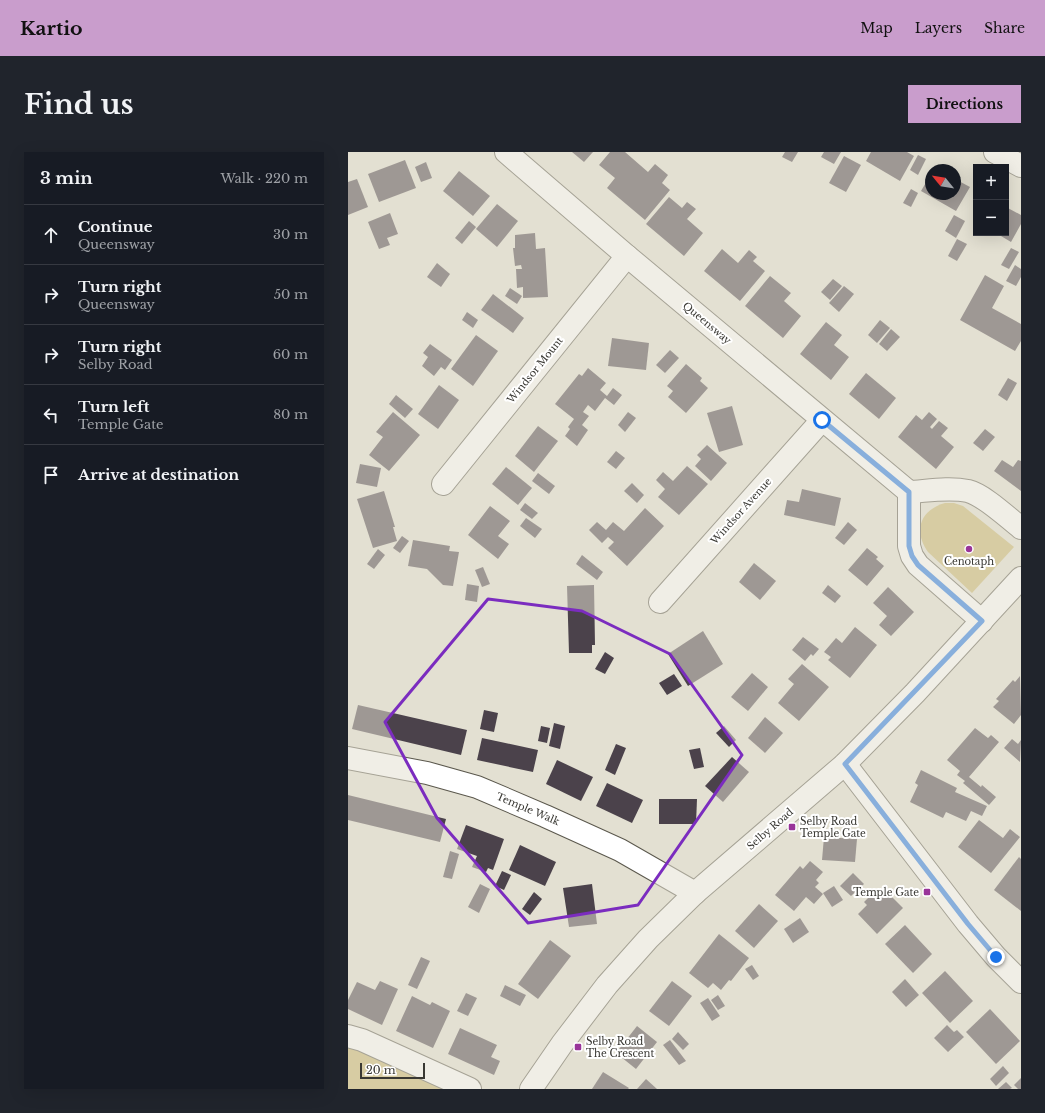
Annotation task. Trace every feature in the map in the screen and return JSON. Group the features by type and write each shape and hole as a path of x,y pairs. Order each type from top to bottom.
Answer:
{"street":[{"name":"Queensway","path":"506,152 627,256 909,492"},
{"path":"995,152 1021,166"},
{"name":"Windsor Mount","path":"443,484 627,256"},
{"name":"Windsor Avenue","path":"660,602 822,420"},
{"path":"982,621 918,565 912,556 909,546 909,492 956,490 969,491 980,496 1021,528"},
{"name":"Selby Road","path":"532,1089 562,1044 607,985 648,939 695,893 845,764 982,621 1021,578"},
{"name":"Temple Walk","path":"348,758 426,773 477,787 620,850 695,893"},
{"path":"845,764 968,924 996,957 1021,982"},
{"path":"348,1036 362,1040 470,1089"}],"highlighted area":[{"path":"488,599 582,611 670,654 742,755 638,905 528,923 437,818 385,722"}],"shaded area":[{"name":"Cenotaph","path":"945,503 954,503 963,506 1014,547 972,593 928,552 923,544 920,529 925,516 936,506"},
{"path":"348,1042 455,1089 348,1089"}],"building":[{"path":"572,152 593,152 584,162"},
{"path":"610,152 625,152 648,172 655,164 668,175 662,183 670,190 645,220 607,188 615,178 599,165"},
{"path":"785,152 798,152 792,162 782,157"},
{"path":"824,152 841,152 834,164 821,157"},
{"path":"871,152 907,152 914,156 900,181 866,161"},
{"path":"918,155 926,159 918,175 910,170"},
{"path":"844,156 861,165 846,192 829,183"},
{"path":"405,160 416,188 379,202 368,174"},
{"path":"426,162 432,178 421,182 415,167"},
{"path":"459,171 490,196 473,216 443,191"},
{"path":"357,179 368,207 348,215 348,182"},
{"path":"961,182 970,187 956,211 937,200 961,200"},
{"path":"925,184 925,193 921,191"},
{"path":"911,189 918,193 911,207 903,203"},
{"path":"669,197 682,208 687,202 696,209 687,219 703,233 684,256 646,224"},
{"path":"497,204 518,221 497,247 476,229"},
{"path":"1009,209 1021,215 1021,224 1011,242 1001,236 1009,236"},
{"path":"390,213 398,234 387,238 390,245 379,249 368,222"},
{"path":"954,215 965,221 956,238 945,231"},
{"path":"469,221 476,227 462,244 455,238"},
{"path":"535,233 536,249 545,248 548,297 523,298 523,287 517,288 516,269 522,269 521,265 515,266 513,248 515,248 515,235"},
{"path":"957,239 967,244 957,261 948,256"},
{"path":"1011,248 1019,252 1009,269 1001,265"},
{"path":"722,249 738,263 749,250 757,257 753,261 765,271 740,301 704,271"},
{"path":"437,263 450,274 441,287 427,277"},
{"path":"1015,265 1021,269 1021,277 1016,286 1006,281"},
{"path":"985,275 1004,286 992,308 1021,324 1021,341 1015,351 960,320"},
{"path":"770,276 791,293 784,301 801,316 783,338 745,306"},
{"path":"833,279 842,286 830,300 821,292"},
{"path":"844,286 854,294 839,312 829,303"},
{"path":"510,288 522,296 517,304 505,296"},
{"path":"493,294 524,318 513,333 481,310"},
{"path":"467,312 478,320 473,328 462,320"},
{"path":"880,320 890,328 877,343 868,335"},
{"path":"826,322 842,335 834,345 849,357 831,380 800,354"},
{"path":"891,329 900,337 887,351 879,344"},
{"path":"476,335 498,351 473,386 451,369"},
{"path":"612,338 649,343 646,370 608,366"},
{"path":"430,344 452,360 445,370 441,367 434,376 422,366 428,357 423,353"},
{"path":"670,350 679,358 665,373 656,365"},
{"path":"686,364 702,378 700,381 708,388 686,413 668,397 673,391 667,386"},
{"path":"588,368 606,383 600,390 607,396 613,388 622,395 614,405 605,398 595,411 588,405 583,412 589,416 582,425 588,430 577,446 565,436 570,429 568,427 574,419 555,404 579,374 582,376"},
{"path":"866,373 896,398 879,419 849,394"},
{"path":"1008,378 1017,383 1007,401 998,395"},
{"path":"439,385 459,400 438,429 418,414"},
{"path":"396,395 413,409 405,418 389,404"},
{"path":"732,406 743,445 719,452 707,413"},
{"path":"393,412 420,435 389,471 369,455 383,437 376,432"},
{"path":"628,412 636,418 625,432 618,425"},
{"path":"929,412 937,419 930,427 932,429 939,421 948,428 941,436 954,447 936,469 898,437 916,415 922,420"},
{"path":"538,426 558,441 534,472 515,456"},
{"path":"985,429 995,437 983,451 973,443"},
{"path":"707,445 727,463 711,481 695,466 701,459 697,455"},
{"path":"616,451 625,458 616,469 607,462"},
{"path":"1002,460 1013,467 1018,460 1021,461 1021,491 994,471"},
{"path":"360,464 381,468 377,487 356,483"},
{"path":"687,466 708,484 679,515 658,497 665,489 656,480 663,472 673,481"},
{"path":"506,467 532,488 518,505 492,484"},
{"path":"538,473 555,486 549,494 532,481"},
{"path":"632,483 644,495 637,503 624,491"},
{"path":"802,489 841,498 835,526 784,515 787,500 799,502"},
{"path":"384,491 395,527 393,527 397,541 373,548 357,499"},
{"path":"525,503 538,513 532,519 520,510"},
{"path":"490,506 510,521 498,536 509,544 498,559 468,535"},
{"path":"645,508 664,526 627,566 608,548 614,542 608,537 602,543 589,530 597,522 606,530 613,522 624,531"},
{"path":"526,518 542,529 535,538 520,526"},
{"path":"848,522 857,530 844,545 835,538"},
{"path":"402,536 409,541 400,553 393,548"},
{"path":"413,540 450,546 449,551 459,552 453,586 443,585 427,569 408,566"},
{"path":"867,548 878,557 876,559 884,566 867,586 848,570"},
{"path":"378,549 385,555 374,569 367,564"},
{"path":"582,555 603,572 597,580 576,564"},
{"path":"754,563 776,581 760,600 739,582"},
{"path":"483,567 490,584 482,587 475,570"},
{"path":"467,584 479,586 477,602 465,600"},
{"path":"594,585 595,645 592,645 592,653 569,653 567,586"},
{"path":"828,585 841,596 835,603 822,593"},
{"path":"888,587 914,612 891,636 879,625 887,616 873,603"},
{"path":"855,627 877,645 850,678 828,660 831,657 824,652 836,638 842,643"},
{"path":"703,631 723,664 688,686 668,654"},
{"path":"803,637 819,649 813,656 811,654 805,661 792,650"},
{"path":"605,652 614,658 605,674 595,669"},
{"path":"802,664 829,687 799,721 778,703 794,684 788,679"},
{"path":"752,673 768,687 748,711 731,697"},
{"path":"674,674 682,686 667,695 659,683"},
{"path":"1020,676 1021,715 1014,724 993,707 999,701 996,699 1013,680 1015,682"},
{"path":"358,705 467,730 461,755 352,729"},
{"path":"484,710 498,713 494,732 480,729"},
{"path":"765,717 783,733 765,753 748,738"},
{"path":"554,723 565,726 560,749 549,746"},
{"path":"541,726 550,728 547,743 538,741"},
{"path":"724,726 736,740 729,747 716,733"},
{"path":"975,728 988,738 991,735 999,742 969,777 981,787 982,785 996,797 989,805 963,783 965,781 957,775 960,771 947,760"},
{"path":"482,738 538,750 533,772 477,760"},
{"path":"1012,739 1018,744 1021,740 1020,762 1004,748"},
{"path":"616,744 626,748 615,775 605,770"},
{"path":"700,748 704,767 694,769 689,750"},
{"path":"732,757 749,772 723,802 705,786"},
{"path":"557,760 593,777 581,801 546,784"},
{"path":"921,770 957,788 955,792 987,806 982,816 971,811 966,821 946,812 943,818 910,802 918,785 915,783"},
{"path":"607,783 643,800 632,823 596,806"},
{"path":"348,795 446,819 440,842 348,820"},
{"path":"659,799 697,799 696,824 659,824"},
{"path":"979,820 1003,838 1010,829 1020,837 991,873 958,847"},
{"path":"466,825 504,839 493,870 488,868 486,872 472,867 477,856 457,849"},
{"path":"824,837 857,839 855,862 822,860"},
{"path":"520,845 556,862 545,886 509,870"},
{"path":"450,851 459,854 452,879 443,877"},
{"path":"1019,857 1021,859 1021,911 994,890"},
{"path":"810,861 823,872 816,880 819,883 815,887 823,894 814,904 806,897 794,911 775,895 800,866 803,869"},
{"path":"502,871 511,875 504,890 495,886"},
{"path":"853,873 864,884 851,896 840,886"},
{"path":"480,884 490,889 479,913 468,907"},
{"path":"592,884 597,924 569,927 563,888"},
{"path":"834,886 843,900 832,907 823,893"},
{"path":"534,892 542,899 530,915 522,909"},
{"path":"887,892 903,908 877,934 858,914 867,905 864,902 873,893 879,899"},
{"path":"759,904 778,921 754,948 735,931"},
{"path":"800,918 809,932 793,943 784,929"},
{"path":"905,925 932,954 913,973 885,944"},
{"path":"719,934 749,958 731,981 729,980 721,990 713,983 708,988 689,973"},
{"path":"550,940 571,956 538,999 518,984"},
{"path":"421,957 430,961 417,989 408,985"},
{"path":"752,965 759,976 753,980 745,969"},
{"path":"945,971 973,1001 950,1023 922,993"},
{"path":"905,979 919,995 906,1007 892,992"},
{"path":"380,981 398,989 382,1025 348,1009 348,1000 357,982 375,990"},
{"path":"672,981 692,996 669,1026 649,1011"},
{"path":"505,985 526,995 520,1006 500,996"},
{"path":"466,993 477,998 468,1016 457,1011"},
{"path":"718,995 725,1006 718,1010 711,1000"},
{"path":"412,996 430,1005 432,1002 450,1011 433,1048 396,1031"},
{"path":"708,998 720,1016 712,1021 700,1003"},
{"path":"990,1009 1020,1041 996,1064 966,1032"},
{"path":"947,1025 954,1032 957,1030 964,1037 948,1052 934,1038"},
{"path":"637,1026 657,1042 636,1069 616,1053"},
{"path":"460,1028 497,1045 491,1057 500,1061 494,1075 448,1054"},
{"path":"678,1032 689,1044 683,1050 672,1039"},
{"path":"670,1040 686,1061 679,1065 663,1045"},
{"path":"1003,1066 1009,1073 996,1086 990,1079"},
{"path":"603,1072 629,1088 592,1089"},
{"path":"1021,1078 1021,1089 1018,1089 1014,1085"},
{"path":"646,1079 657,1089 637,1089"},
{"path":"1006,1082 1012,1088 998,1089"}],"place":[{"name":"Cenotaph","path":"969,549"},
{"name":"Selby Road Temple Gate","path":"792,827"},
{"name":"Temple Gate","path":"927,892"},
{"name":"Selby Road The Crescent","path":"578,1047"}],"route":[{"path":"822,420 909,492 909,546 912,556 918,565 982,621 845,764 968,924 996,957"}]}
